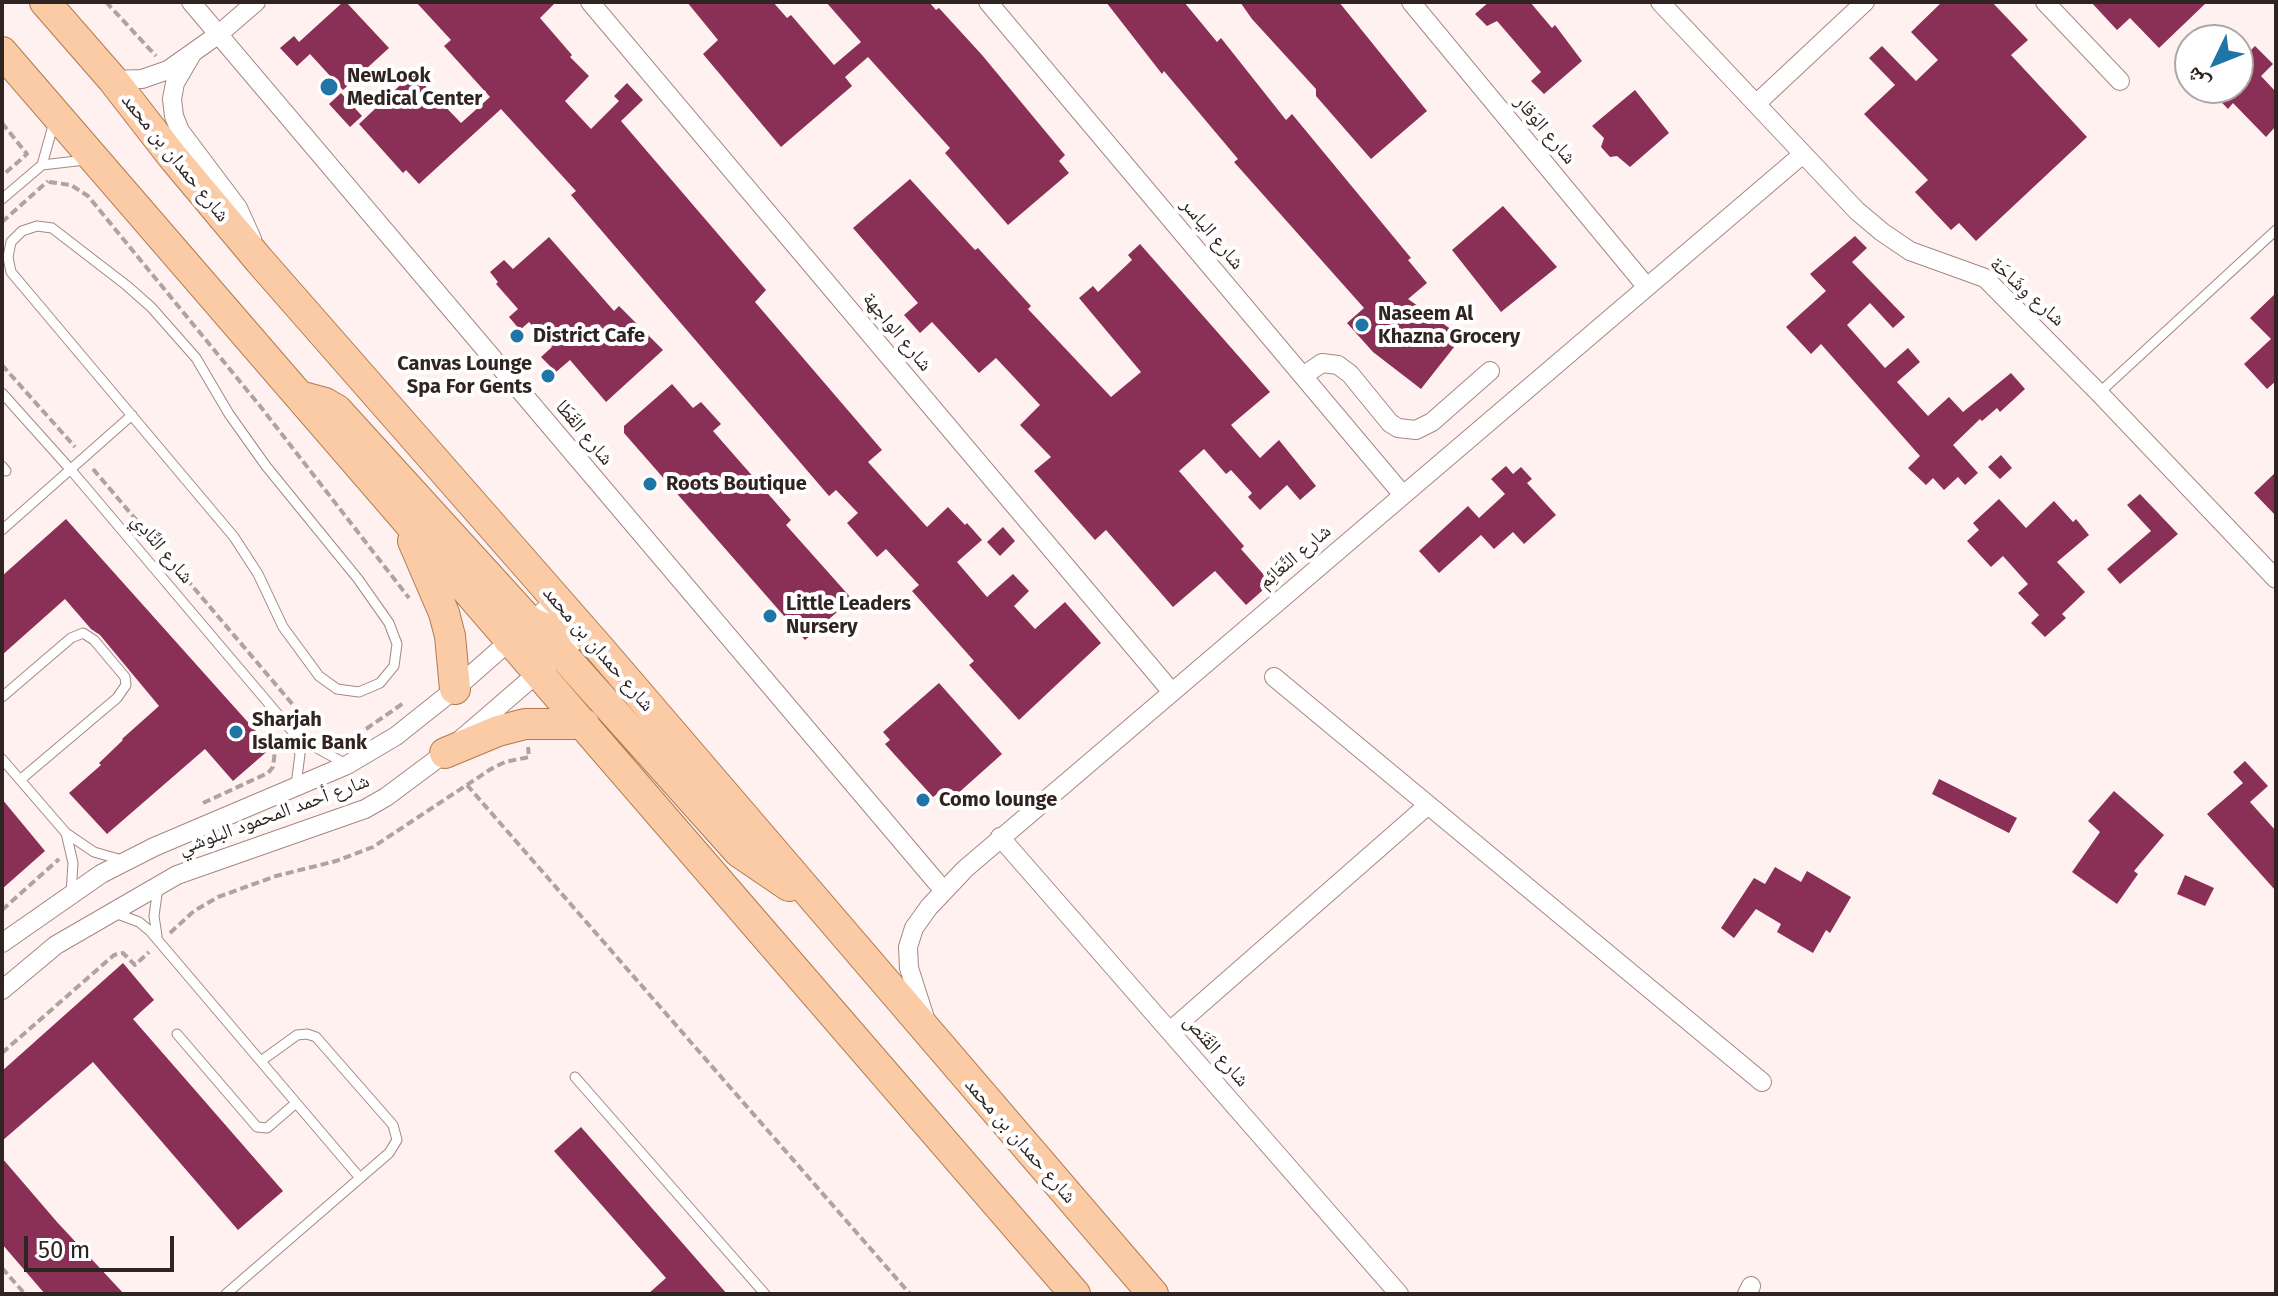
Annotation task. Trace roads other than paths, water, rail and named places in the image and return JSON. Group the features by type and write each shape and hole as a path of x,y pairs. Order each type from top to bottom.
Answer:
{"main road":[{"name":"شارع حمدان بن محمد","path":"45,2 113,80 259,260 585,632 1153,1294"},
{"path":"2,52 400,514 520,631 541,637 562,653 739,852 772,876 809,896"},
{"path":"297,396 311,398 337,410 520,631 538,673 1075,1294"},
{"path":"400,514 444,613 450,636 455,689"},
{"path":"520,631 585,632"},
{"path":"445,753 498,731 525,724 584,724"}],"street":[{"name":"شارع القَطَا","path":"191,2 944,891"},
{"path":"113,80 142,79 168,70 219,34 256,2"},
{"name":"شارع الواجهة","path":"590,2 1171,691"},
{"name":"شارع الياسر","path":"988,2 1403,495"},
{"name":"شارع الوَقار","path":"1411,2 1646,286"},
{"name":"شارع وِشَاحَة","path":"1660,2 1857,211 1910,251 1985,278 2276,579"},
{"path":"1757,103 1865,2"},
{"path":"2045,2 2120,81"},
{"path":"192,54 175,83 172,99 174,116 180,131 238,208 259,260"},
{"name":"شارع النَّعَائِم","path":"933,1040 909,968 908,947 914,928 944,891 1000,837 1803,154"},
{"path":"1303,376 1322,363 1338,365 1350,374 1390,423 1398,428 1416,430 1432,422 1490,371"},
{"name":"شارع أحمد المحمود البلوشي","path":"2,943 71,893 126,861 347,765 396,736 455,689 556,600"},
{"name":"شارع أحمد المحمود البلوشي","path":"2,990 56,945 159,885 209,861 365,809 405,785 585,632"},
{"path":"1274,677 1762,1082"},
{"path":"1170,1031 1428,805"},
{"name":"شارع القَنَص","path":"1000,837 1399,1294"}],"lane":[{"path":"42,165 51,139 55,112"},
{"path":"2,199 42,165 70,160 97,161"},
{"path":"37,226 52,228 126,285 175,331 196,358 256,453 358,579 389,623 397,644 394,666 380,683 359,692 337,689 319,676 283,627 258,574 234,537 132,415 11,272 8,257 11,242 22,231 37,226"},
{"path":"2099,393 2276,230"},
{"name":"شارع النَّادِي","path":"2,393 292,731 347,765"},
{"path":"2,530 132,415"},
{"path":"2,697 71,638 83,633 94,640 125,677 126,685 117,698 20,780"},
{"path":"292,731 300,754 296,785"},
{"path":"2,759 66,833 94,852 126,861"},
{"path":"66,833 73,863 71,893"},
{"path":"159,885 154,916 160,943"},
{"path":"112,912 139,922 160,943 360,1178"},
{"path":"177,1034 257,1127 267,1128 296,1103"},
{"path":"226,1294 394,1147 397,1132 316,1037 297,1035 261,1061"},
{"path":"575,1077 765,1294"}],"place":[{"name":"NewLook Medical Center","path":"329,87"},
{"name":"Naseem Al Khazna Grocery","path":"1362,325"},
{"name":"District Cafe","path":"517,336"},
{"name":"Canvas Lounge Spa For Gents","path":"548,376"},
{"name":"Roots Boutique","path":"650,484"},
{"name":"Little Leaders Nursery","path":"770,616"},
{"name":"Sharjah Islamic Bank","path":"236,732"},
{"name":"Como lounge","path":"923,800"}]}
